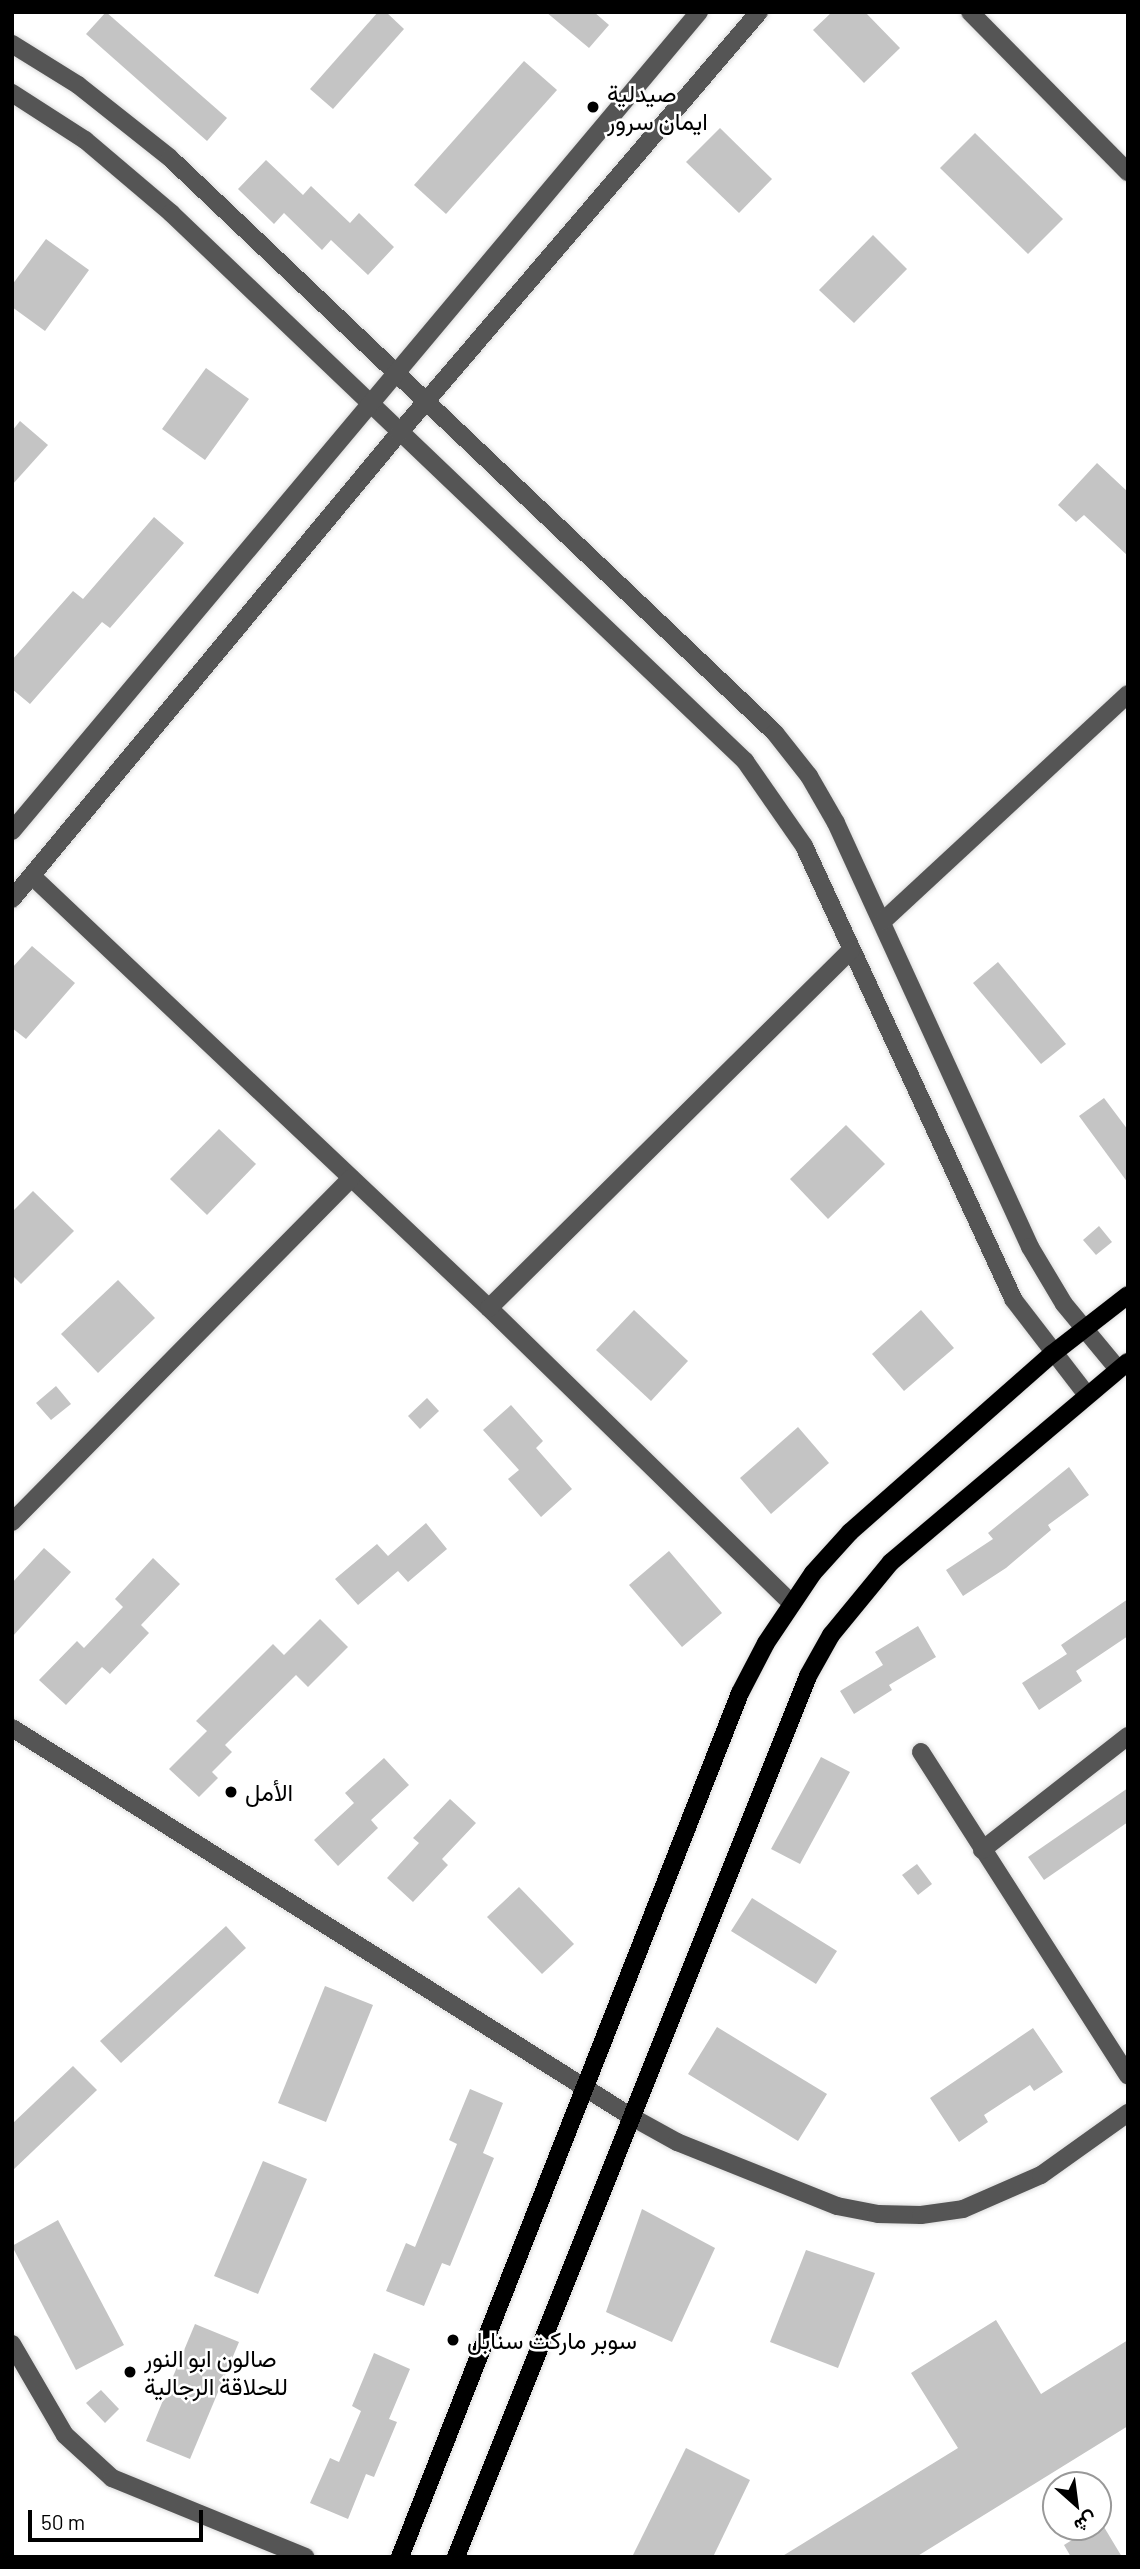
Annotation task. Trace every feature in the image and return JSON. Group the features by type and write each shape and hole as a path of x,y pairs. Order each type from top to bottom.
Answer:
{"main road":[{"path":"400,2557 740,1693 791,1604 850,1532 1052,1354 1128,1294"},
{"path":"456,2557 789,1719 831,1635 891,1562 1123,1366"}],"street":[{"path":"12,831 699,12"},
{"path":"12,899 424,403 759,12"},
{"path":"970,12 1128,172"},
{"path":"12,44 78,85 141,132 775,733 809,776 836,822 1030,1247 1083,1330 1123,1366"},
{"path":"12,93 75,133 143,187 370,407 745,761 804,846 998,1269 1052,1354 1087,1395"},
{"path":"883,920 1128,694"},
{"path":"32,876 489,1308 791,1604"},
{"path":"489,1308 851,950"},
{"path":"12,1522 351,1178"},
{"path":"12,1728 630,2116 677,2142 837,2206 878,2214 921,2215 963,2209 1003,2195 1041,2175 1128,2113"},
{"path":"982,1850 1128,1736"},
{"path":"921,1752 1128,2076"},
{"path":"12,2344 65,2435 112,2477 306,2557"}],"building":[{"path":"106,12 227,118 207,141 86,34"},
{"path":"378,12 386,12 404,29 333,109 310,89"},
{"path":"546,12 594,12 609,25 589,48"},
{"path":"832,12 865,12 900,48 864,83 813,30"},
{"path":"524,61 557,90 446,214 414,185"},
{"path":"720,128 772,179 739,213 686,162"},
{"path":"975,133 1063,219 1028,254 940,168"},
{"path":"266,160 303,195 311,186 350,223 359,213 394,247 368,275 331,240 322,250 284,213 274,224 238,189"},
{"path":"873,235 907,269 854,323 819,290"},
{"path":"46,239 89,270 45,331 12,307 12,285"},
{"path":"206,368 249,399 205,460 162,429"},
{"path":"20,421 48,445 12,485 12,431"},
{"path":"1097,463 1128,492 1128,556 1084,515 1076,522 1058,505"},
{"path":"154,517 184,543 110,628 102,622 30,704 12,689 12,660 73,591 83,599"},
{"path":"32,946 75,983 26,1039 12,1028 12,968"},
{"path":"998,962 1066,1044 1041,1064 973,983"},
{"path":"1104,1098 1128,1130 1128,1183 1079,1116"},
{"path":"846,1125 885,1164 828,1219 790,1179"},
{"path":"219,1129 256,1164 207,1215 170,1179"},
{"path":"33,1191 74,1231 21,1284 12,1275 12,1212"},
{"path":"1099,1226 1112,1242 1096,1255 1083,1240"},
{"path":"118,1280 155,1318 98,1373 61,1334"},
{"path":"634,1310 688,1361 651,1401 596,1350"},
{"path":"921,1310 954,1348 904,1391 872,1354"},
{"path":"56,1386 71,1404 51,1420 36,1403"},
{"path":"427,1398 439,1411 420,1429 408,1416"},
{"path":"511,1405 543,1441 536,1448 572,1489 541,1517 508,1479 519,1470 483,1430"},
{"path":"798,1427 829,1463 771,1514 740,1478"},
{"path":"1069,1467 1089,1495 1048,1525 1051,1530 1006,1568 963,1596 946,1570 993,1539 988,1533"},
{"path":"426,1523 447,1549 408,1582 398,1571 358,1605 335,1579 377,1544 388,1556"},
{"path":"44,1548 71,1572 12,1637 12,1583"},
{"path":"669,1551 722,1613 682,1647 629,1585"},
{"path":"153,1558 180,1584 141,1625 149,1633 110,1674 102,1667 66,1705 39,1680 77,1641 84,1648 123,1607 115,1599"},
{"path":"1128,1599 1128,1636 1076,1671 1082,1681 1039,1710 1022,1683 1067,1654 1061,1645"},
{"path":"320,1619 348,1647 308,1687 296,1675 225,1745 232,1752 212,1772 218,1778 199,1797 169,1769 207,1731 196,1721 273,1644 284,1655"},
{"path":"918,1626 936,1657 889,1685 892,1690 854,1714 840,1691 883,1665 875,1652"},
{"path":"821,1757 850,1772 800,1864 771,1849"},
{"path":"384,1758 409,1785 371,1820 378,1828 338,1866 314,1840 354,1803 345,1793"},
{"path":"1128,1788 1128,1822 1044,1880 1028,1857"},
{"path":"450,1799 476,1823 442,1859 448,1865 413,1902 387,1878 419,1843 413,1838"},
{"path":"917,1864 932,1884 918,1895 902,1875"},
{"path":"519,1887 574,1944 542,1974 487,1917"},
{"path":"752,1898 837,1951 816,1984 731,1931"},
{"path":"226,1926 246,1948 121,2063 100,2041"},
{"path":"325,1986 373,2005 326,2122 278,2103"},
{"path":"717,2027 827,2094 798,2141 688,2074"},
{"path":"1033,2028 1063,2072 1034,2091 1030,2085 984,2115 988,2122 959,2142 930,2098"},
{"path":"73,2066 97,2090 12,2171 12,2124"},
{"path":"470,2089 503,2103 483,2153 494,2158 450,2266 442,2263 424,2306 386,2291 406,2243 415,2247 457,2144 449,2140"},
{"path":"263,2161 307,2179 258,2294 214,2276"},
{"path":"642,2209 715,2248 672,2342 606,2312"},
{"path":"58,2220 124,2345 76,2370 12,2246"},
{"path":"806,2250 875,2273 838,2368 770,2342"},
{"path":"996,2320 1041,2394 1128,2340 1128,2426 1055,2471 1042,2471 1042,2479 916,2557 781,2557 958,2448 911,2373"},
{"path":"195,2324 239,2342 190,2459 146,2441"},
{"path":"374,2353 410,2369 389,2419 397,2422 374,2477 366,2474 348,2519 310,2503 330,2458 339,2462 361,2411 352,2406"},
{"path":"101,2390 119,2409 105,2423 86,2403"},
{"path":"686,2448 750,2480 713,2557 632,2557"},
{"path":"1112,2540 1122,2557 1071,2557 1064,2545 1070,2541"}],"place":[{"name":"صيدلية ايمان سرور","path":"593,107"},
{"name":"الأمل","path":"231,1792"},
{"name":"سوبر ماركت سنابل","path":"453,2340"},
{"name":"صالون ابو النور للحلاقة الرجالية","path":"130,2372"}]}
